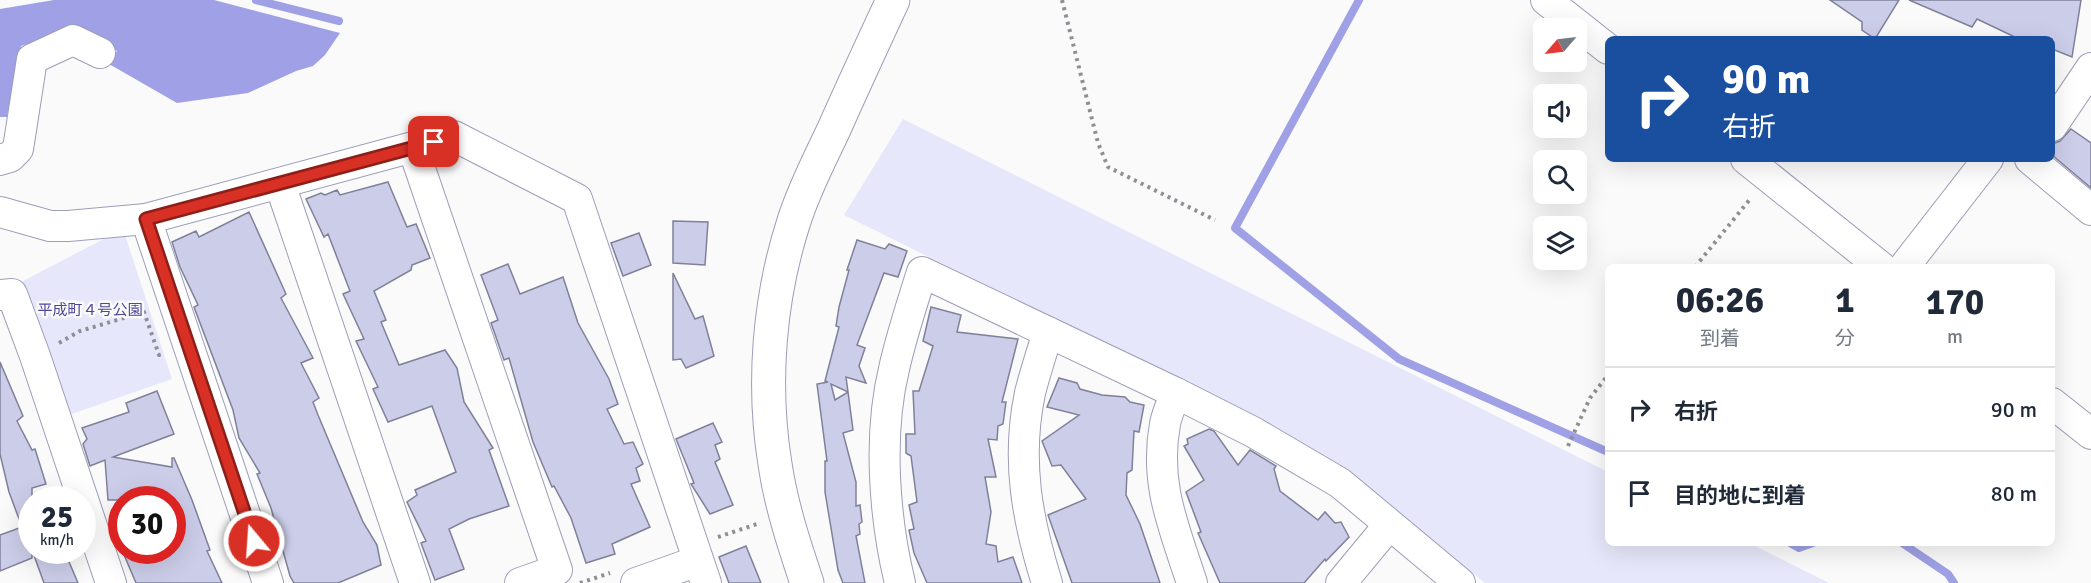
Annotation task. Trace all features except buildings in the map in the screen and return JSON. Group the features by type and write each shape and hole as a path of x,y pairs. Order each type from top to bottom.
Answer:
{"street":[{"path":"807,583 790,534 771,438 769,379 774,308 787,245 806,189 892,0"},
{"path":"1546,0 1605,47"},
{"path":"0,160 9,157 18,149 32,59 74,40 100,53"},
{"path":"2055,122 2091,68"},
{"path":"0,212 50,226 146,219 454,136 577,199 706,561 636,583"},
{"path":"413,148 557,570 520,583"},
{"path":"1906,264 1986,162"},
{"path":"2034,162 2091,210"},
{"path":"1757,168 1877,264"},
{"path":"280,184 415,583"},
{"path":"146,219 268,583"},
{"path":"900,583 891,536 886,484 888,402 894,370 922,272 1253,432 1340,483 1460,583"},
{"path":"0,295 12,294 111,583"},
{"path":"1047,583 1027,509 1023,454 1030,393 1048,332"},
{"path":"1176,393 1166,421 1162,474 1165,498 1192,583"},
{"path":"2055,405 2091,434"},
{"path":"1341,583 1389,525"}],"path":[{"path":"1062,0 1098,143 1108,166 1215,220"},
{"path":"1697,264 1757,168"},
{"path":"35,356 81,331 144,312 159,355 165,352"},
{"path":"1568,446 1590,398 1605,379"},
{"path":"706,561 767,521"}],"green space":[{"path":"903,119 1605,470 1605,546 1755,546 1829,583 1485,583 1349,473 1200,391 844,215"},
{"name":"平成町４号公園","path":"123,229 172,379 66,416 21,282"}],"water":[{"path":"54,0 214,0 340,33 325,55 313,66 296,71 248,93 177,103 109,64 117,51 79,27 21,46 7,117 0,117 0,9"}],"waterway":[{"path":"256,0 339,21"},
{"path":"1359,0 1235,228 1399,359 1605,451"},
{"path":"1795,546 1799,548 1805,546"},
{"path":"1906,546 1948,574 1954,583"}],"route":[{"path":"254,541 146,219 434,142"}]}
